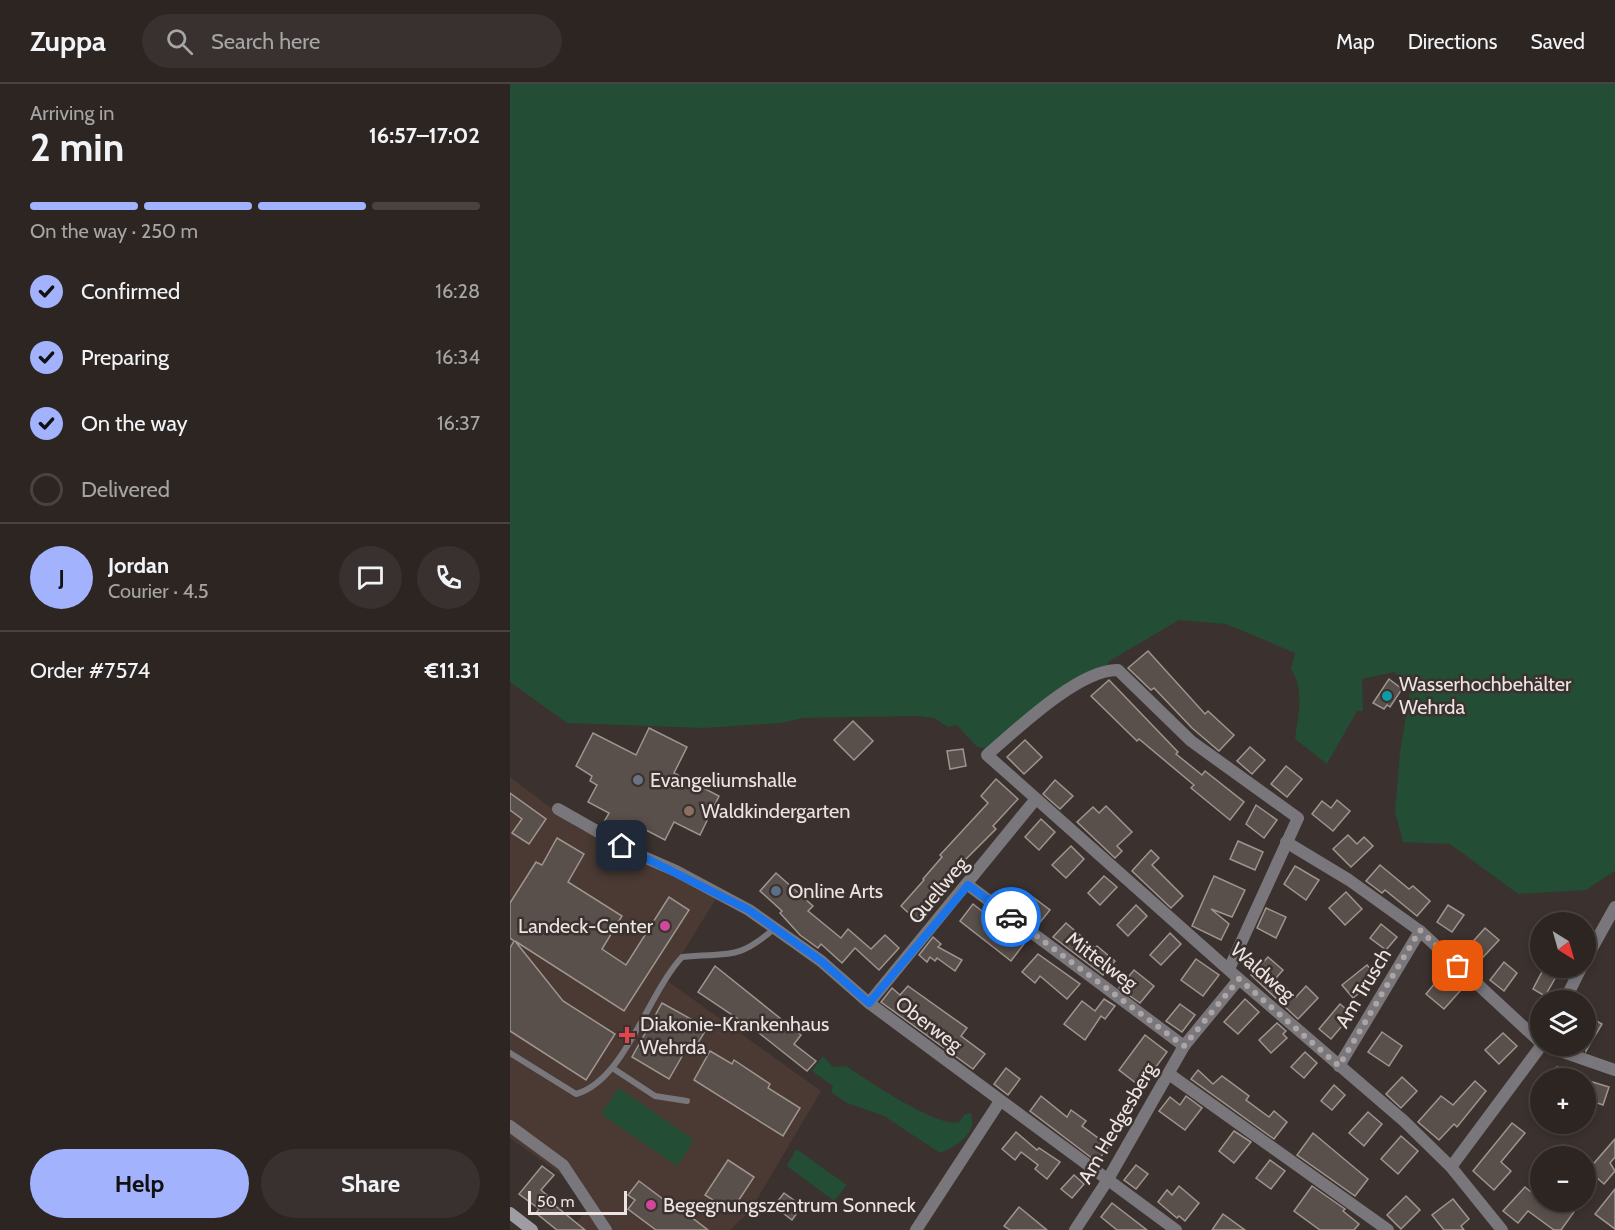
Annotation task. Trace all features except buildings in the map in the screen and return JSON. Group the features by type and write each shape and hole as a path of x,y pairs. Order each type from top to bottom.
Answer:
{"main road":[{"path":"510,1213 532,1230"}],"street":[{"name":"Waldweg","path":"1286,842 1298,818 1191,741 1118,669 1111,669 1077,683 1029,718 987,755 1035,800 1404,1121 1451,1167 1502,1230"},
{"name":"Quellweg","path":"869,1003 968,885 1035,800"},
{"name":"Oberweg","path":"558,808 637,854 731,900 775,928 821,961 869,1003 1176,1230"},
{"path":"1229,969 1286,842 1349,880 1420,930 1530,1034"},
{"name":"Mittelweg","path":"968,885 1184,1046"},
{"path":"1596,941 1615,907"},
{"name":"Am Trusch","path":"1339,1066 1420,930"},
{"name":"Am Hedgesberg","path":"1075,1230 1107,1181 1184,1046 1239,979"},
{"path":"1451,1167 1532,1056"},
{"path":"1574,1056 1615,1071"},
{"path":"1169,1074 1388,1230"},
{"path":"916,1230 1000,1101"},
{"path":"510,1126 563,1165 606,1230"}],"lane":[{"path":"510,1053 576,1094 588,1091 614,1069 668,972 682,957 720,957 740,952 757,944 775,928"},
{"path":"614,1069 656,1096 687,1101"}],"shaded area":[{"name":"Diakonie-Krankenhaus Wehrda","path":"510,777 576,827 717,897 666,980 821,1091 750,1211 730,1230 570,1230 587,1210 566,1178 510,1138"}],"green space":[{"path":"510,84 1615,84 1615,871 1586,890 1518,894 1450,844 1403,842 1395,812 1400,752 1410,691 1394,672 1362,679 1363,711 1357,711 1327,764 1295,739 1299,695 1291,669 1295,653 1226,624 1179,620 1108,662 1108,667 985,749 976,746 957,725 948,727 934,718 918,716 803,718 781,723 704,728 567,723 510,682"},
{"path":"823,1056 833,1067 846,1066 869,1082 935,1118 959,1122 965,1114 971,1113 972,1127 969,1133 959,1143 940,1153 884,1116 847,1103 831,1092 833,1086 812,1071"},
{"path":"619,1088 694,1140 677,1166 601,1114"},
{"path":"796,1149 847,1185 834,1201 787,1166"}],"way so far":[{"path":"1011,917 1184,1046 1239,979 1339,1066 1420,930 1458,966"}],"place":[{"name":"Wasserhochbehälter Wehrda","path":"1387,696"},
{"name":"Evangeliumshalle","path":"638,780"},
{"name":"Waldkindergarten","path":"689,811"},
{"name":"Online Arts","path":"776,891"},
{"name":"Landeck-Center","path":"665,926"},
{"name":"Diakonie-Krankenhaus Wehrda","path":"627,1035"},
{"name":"Begegnungszentrum Sonneck","path":"651,1205"}],"route":[{"path":"622,846 714,890 749,910 821,961 869,1003 968,885 1011,917"}]}
